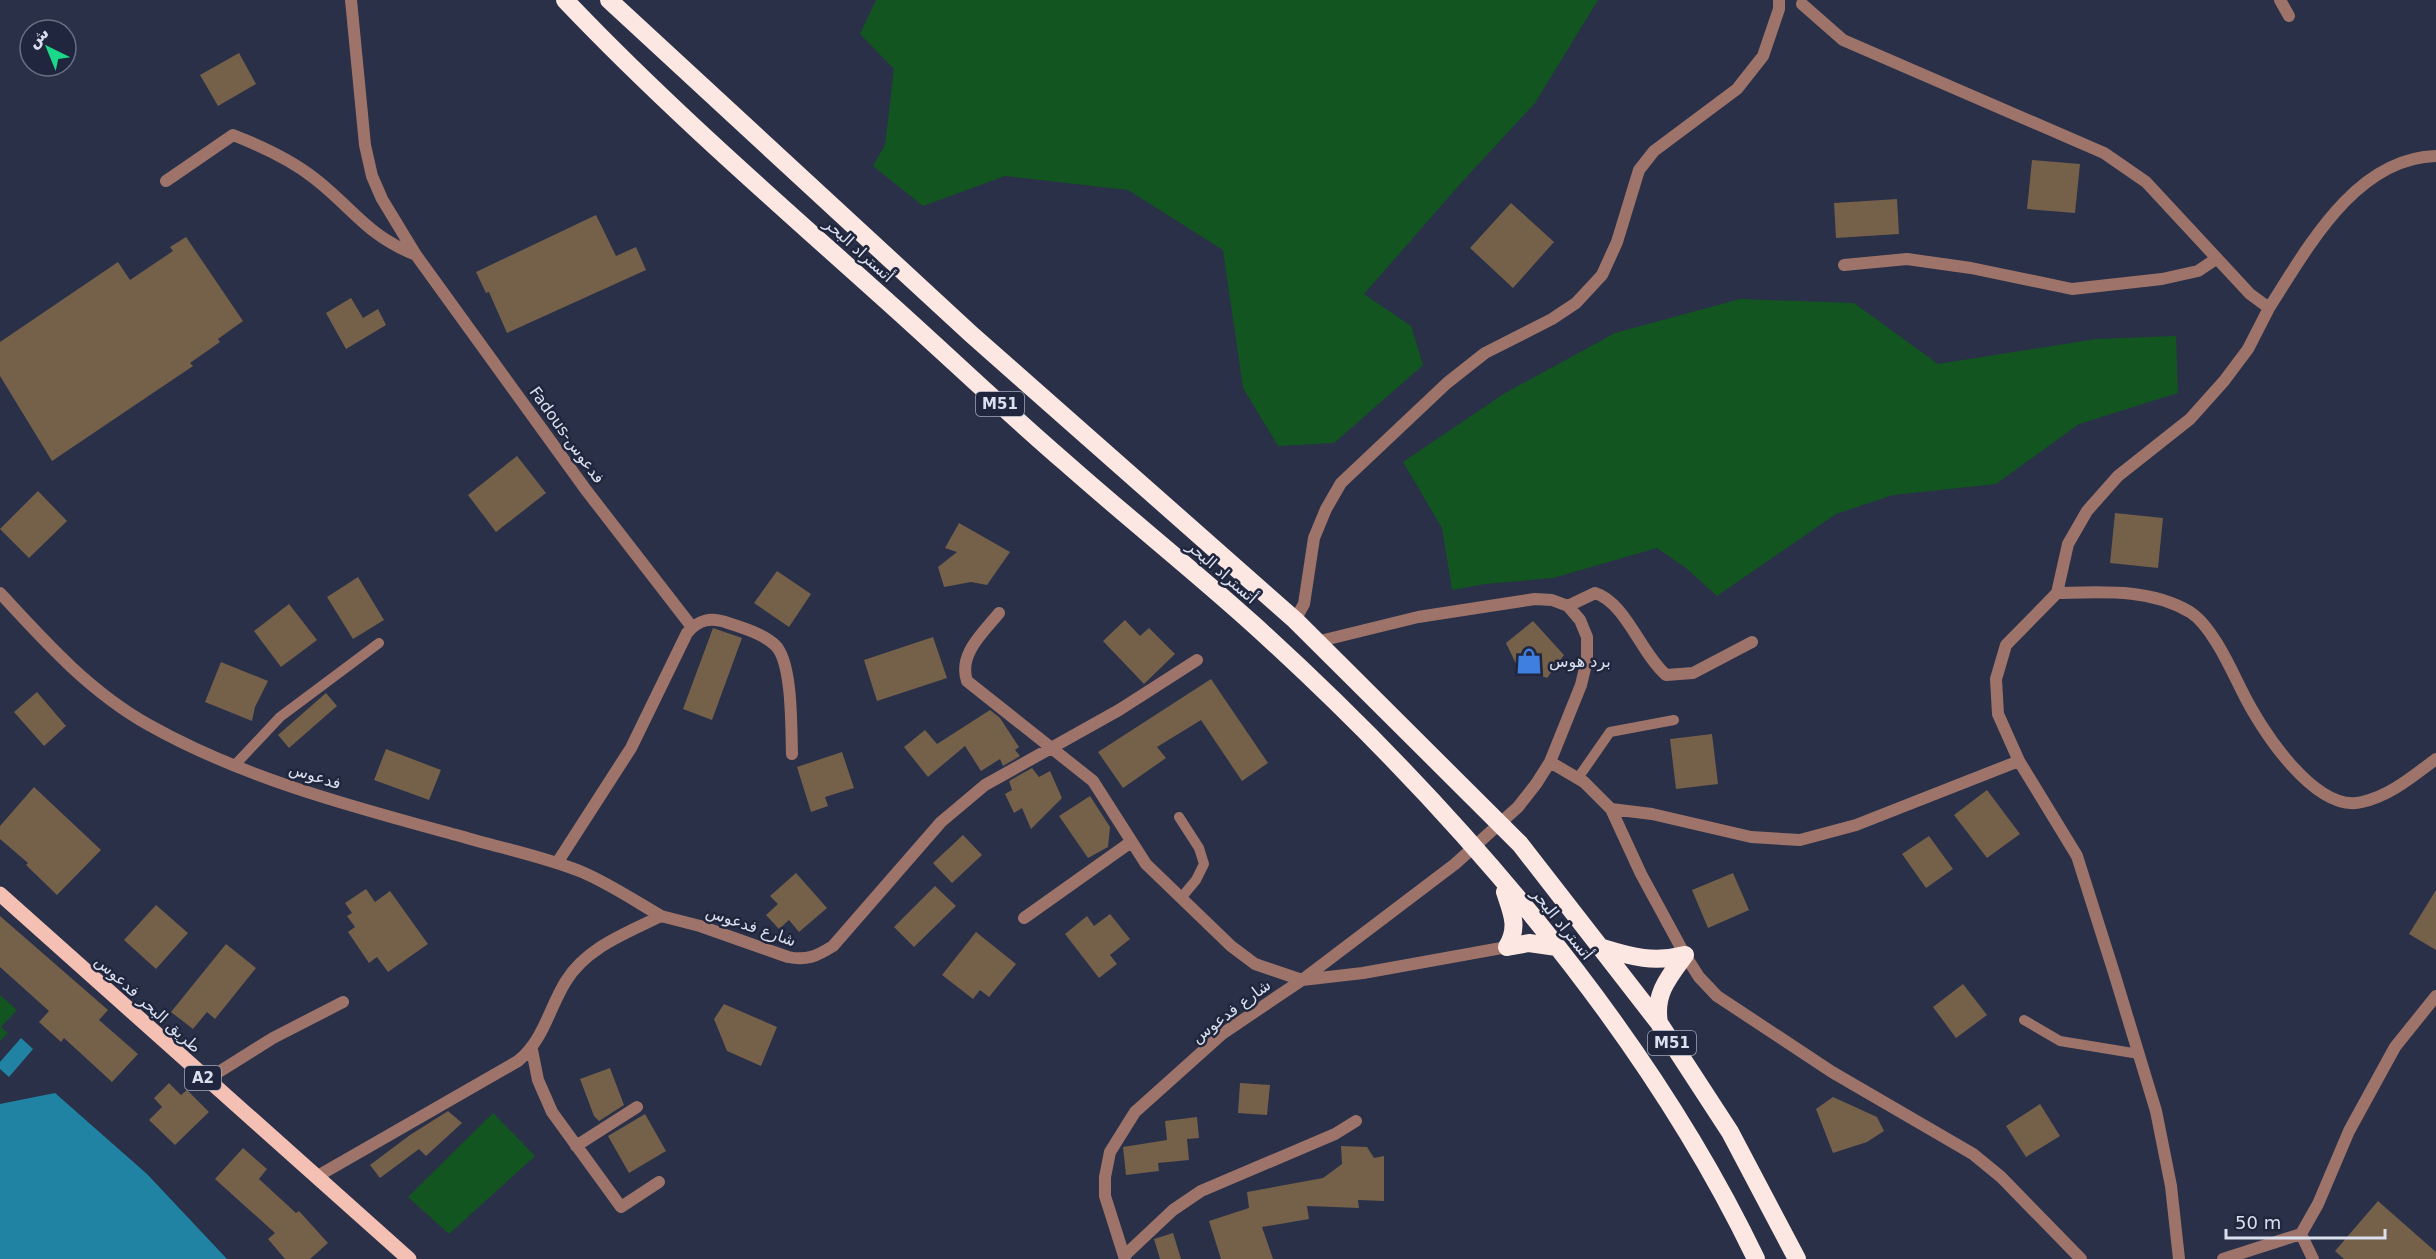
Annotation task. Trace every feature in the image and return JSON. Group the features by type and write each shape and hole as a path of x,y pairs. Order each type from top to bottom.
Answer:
{"highway":[{"name":"أتستراد البحر","path":"566,0 749,178 1064,462 1252,623 1361,727 1437,806 1557,947 1653,1079 1704,1161 1756,1259"},
{"name":"أتستراد البحر","path":"609,0 971,334 1295,620 1520,844 1659,1023 1730,1132 1797,1259"},
{"path":"1497,877 1515,919 1515,929 1507,946"},
{"path":"1507,946 1529,943 1557,947"},
{"path":"1603,948 1651,960 1664,961 1685,955"},
{"path":"1659,1023 1658,997 1664,983 1685,955"}],"main road":[{"name":"طريق البحر فدعوس","path":"0,894 409,1259"}],"street":[{"name":"Fadous-فدعوس","path":"351,0 365,145 372,176 382,199 416,255 586,490 692,627"},
{"path":"2280,0 2289,16"},
{"path":"1295,620 1304,604 1314,538 1326,509 1341,483 1370,452 1447,382 1485,353 1552,319 1576,303 1602,275 1617,242 1630,190 1639,170 1654,151 1737,88 1763,56 1779,4 1806,2 1843,40 2104,153 2146,183 2250,294 2269,308"},
{"path":"166,181 233,135 293,164 315,179 380,238 416,255"},
{"path":"2179,1259 2171,1186 2156,1111 2077,856 2019,761 1998,714 1996,679 2006,645 2056,593 2068,544 2087,511 2118,476 2190,419 2224,381 2248,349 2269,308 2301,258 2339,209 2372,177 2404,162 2436,156"},
{"path":"1844,265 1907,259 1971,268 2072,289 2171,277 2198,271 2216,259"},
{"path":"2056,593 2119,592 2154,598 2191,613 2221,648 2246,699 2274,741 2307,783 2337,802 2361,803 2400,786 2436,759"},
{"name":"فدعوس","path":"0,593 64,662 147,725 234,766 364,810 557,863 610,885 661,916"},
{"path":"1317,642 1418,617 1512,600 1552,600 1568,606 1595,593 1605,596 1614,604 1652,663 1666,675 1693,673 1752,642"},
{"name":"شارع فدعوس","path":"1356,1121 1335,1134 1201,1191 1173,1210 1125,1258 1105,1196 1104,1177 1110,1152 1121,1131 1135,1112 1222,1034 1302,980 1455,864 1518,807 1550,762 1581,685 1587,660 1587,637 1580,620 1568,606"},
{"name":"شارع فدعوس","path":"999,613 966,657 964,671 967,681 1093,780 1146,864 1231,946 1256,964 1302,980 1363,973 1507,946"},
{"path":"557,863 631,748 692,627 701,621 717,620 753,632 776,646 782,656 786,680 792,754"},
{"name":"شارع فدعوس","path":"661,916 700,926 788,957 801,960 815,957 833,946 904,862 963,803 1009,770 1119,710 1197,660"},
{"path":"1611,809 1652,814 1750,837 1800,840 1856,825 2019,761"},
{"path":"1550,762 1578,778 1599,794 1611,809 1641,874 1685,955 1699,977 1711,990 1744,1015 1832,1072 1973,1154 2001,1177 2081,1259"},
{"path":"1024,918 1131,842"},
{"path":"316,1177 518,1061 532,1050 574,969 598,948 661,916"},
{"path":"2223,1259 2301,1234 2318,1204 2349,1131 2395,1047 2436,996"},
{"path":"206,1080 273,1038 343,1002"},
{"path":"532,1050 544,1097 552,1113 621,1207 659,1182"},
{"path":"576,1146 637,1107"},
{"path":"2301,1234 2313,1259"}],"lane":[{"path":"234,766 280,717 380,643"},
{"path":"1578,778 1610,732 1674,720"},
{"path":"1179,817 1199,848 1204,864 1196,880 1181,898"},
{"path":"2024,1020 2060,1041 2139,1054"}],"green space":[{"path":"876,0 1598,0 1535,103 1364,294 1411,326 1423,365 1334,443 1278,446 1243,388 1223,250 1128,190 1005,176 923,206 873,166 885,145 894,69 860,34"},
{"path":"1740,299 1854,303 1938,364 2096,339 2176,336 2178,393 2079,424 1996,484 1893,495 1836,514 1717,596 1686,568 1657,548 1553,578 1485,584 1452,590 1442,528 1403,462 1505,393 1615,333"},
{"path":"0,995 17,1010 1,1027 8,1033 0,1041"},
{"path":"493,1113 535,1156 449,1234 408,1197"}],"water":[{"path":"21,1038 33,1049 9,1077 0,1069 0,1062"},
{"path":"55,1093 147,1174 227,1259 0,1259 0,1104"}],"building":[{"path":"239,53 256,84 218,106 200,75"},
{"path":"2032,160 2080,164 2075,213 2027,209"},
{"path":"1897,199 1899,234 1836,238 1834,203"},
{"path":"1511,203 1554,242 1513,288 1470,248"},
{"path":"596,215 616,256 636,247 646,270 507,333 489,292 486,293 476,272"},
{"path":"186,237 243,321 218,339 220,342 190,363 193,366 52,461 0,376 0,342 118,262 130,280 173,251 170,247"},
{"path":"351,298 363,318 378,309 386,325 346,349 326,313"},
{"path":"517,456 546,493 496,532 468,495"},
{"path":"38,491 67,521 29,558 0,529"},
{"path":"2115,513 2163,518 2158,568 2110,563"},
{"path":"959,523 1010,552 987,585 971,582 944,587 938,567 957,552 945,548"},
{"path":"777,571 811,594 789,627 754,603"},
{"path":"358,577 384,620 353,639 327,597"},
{"path":"289,604 317,640 281,667 254,631"},
{"path":"1125,620 1140,636 1149,628 1175,654 1144,684 1103,641"},
{"path":"1533,621 1564,655 1547,678 1517,666 1506,643"},
{"path":"713,628 742,638 712,720 683,709"},
{"path":"933,637 947,678 877,701 864,660"},
{"path":"221,662 268,681 255,707 252,721 205,702"},
{"path":"1211,679 1268,763 1242,781 1201,720 1157,747 1166,758 1123,788 1098,752"},
{"path":"37,692 66,726 44,746 14,712"},
{"path":"326,693 337,706 289,748 278,735"},
{"path":"990,710 1000,718 1019,747 1015,750 1020,756 1003,766 1000,759 981,771 965,746 928,777 904,747 925,730 937,744"},
{"path":"1712,734 1718,784 1676,789 1670,739"},
{"path":"386,749 441,770 429,800 374,780"},
{"path":"842,752 854,788 825,797 828,806 811,812 797,767"},
{"path":"1032,768 1039,777 1050,771 1062,798 1031,829 1022,808 1014,813 1005,794 1012,790 1009,781"},
{"path":"34,787 101,850 57,895 26,865 28,863 0,839 0,826"},
{"path":"1987,790 2020,834 1987,858 1954,815"},
{"path":"1090,796 1110,827 1108,847 1088,858 1059,816"},
{"path":"963,835 982,855 952,883 933,863"},
{"path":"1929,836 1953,869 1926,888 1902,854"},
{"path":"796,873 827,908 799,932 789,920 779,929 766,915 778,904 770,896"},
{"path":"1733,873 1749,910 1708,928 1692,890"},
{"path":"935,886 956,906 914,947 894,927"},
{"path":"366,889 375,902 390,891 428,944 388,972 377,957 369,963 348,932 355,927 347,916 352,913 345,903"},
{"path":"2436,890 2436,950 2409,934"},
{"path":"156,905 188,933 156,969 124,940"},
{"path":"1110,914 1130,939 1110,955 1117,964 1099,978 1065,934 1087,916 1094,926"},
{"path":"0,916 108,1010 99,1020 138,1054 112,1082 64,1038 61,1042 39,1022 49,1011 0,967"},
{"path":"976,932 1016,964 989,997 980,990 973,999 942,975"},
{"path":"226,944 256,968 215,1019 207,1012 193,1029 171,1012"},
{"path":"1963,984 1987,1015 1956,1038 1933,1007"},
{"path":"724,1004 777,1027 761,1066 727,1051 714,1019"},
{"path":"610,1068 624,1105 599,1121 594,1116 580,1079"},
{"path":"169,1083 181,1095 187,1090 209,1112 175,1145 149,1120 162,1107 154,1098"},
{"path":"1240,1083 1270,1085 1267,1115 1238,1113"},
{"path":"1833,1097 1877,1117 1884,1131 1867,1142 1833,1153 1816,1109"},
{"path":"2040,1104 2060,1136 2026,1157 2006,1126"},
{"path":"448,1111 462,1123 426,1156 419,1149 380,1178 370,1165 410,1135"},
{"path":"645,1114 666,1151 629,1173 608,1136"},
{"path":"1197,1117 1199,1138 1187,1139 1189,1160 1158,1163 1159,1171 1126,1175 1123,1147 1167,1140 1165,1121"},
{"path":"1341,1146 1367,1147 1374,1158 1384,1156 1384,1201 1358,1200 1359,1208 1307,1206 1309,1219 1262,1227 1273,1259 1221,1259 1209,1221 1249,1208 1247,1192 1323,1178 1342,1164"},
{"path":"243,1148 267,1169 259,1179 296,1213 299,1211 328,1243 310,1259 285,1259 268,1239 275,1233 215,1179"},
{"path":"2378,1201 2436,1252 2436,1259 2344,1259 2335,1251"},
{"path":"1173,1233 1181,1259 1160,1259 1154,1239"}],"place":[{"name":"برد هوس","path":"1529,661"}]}
